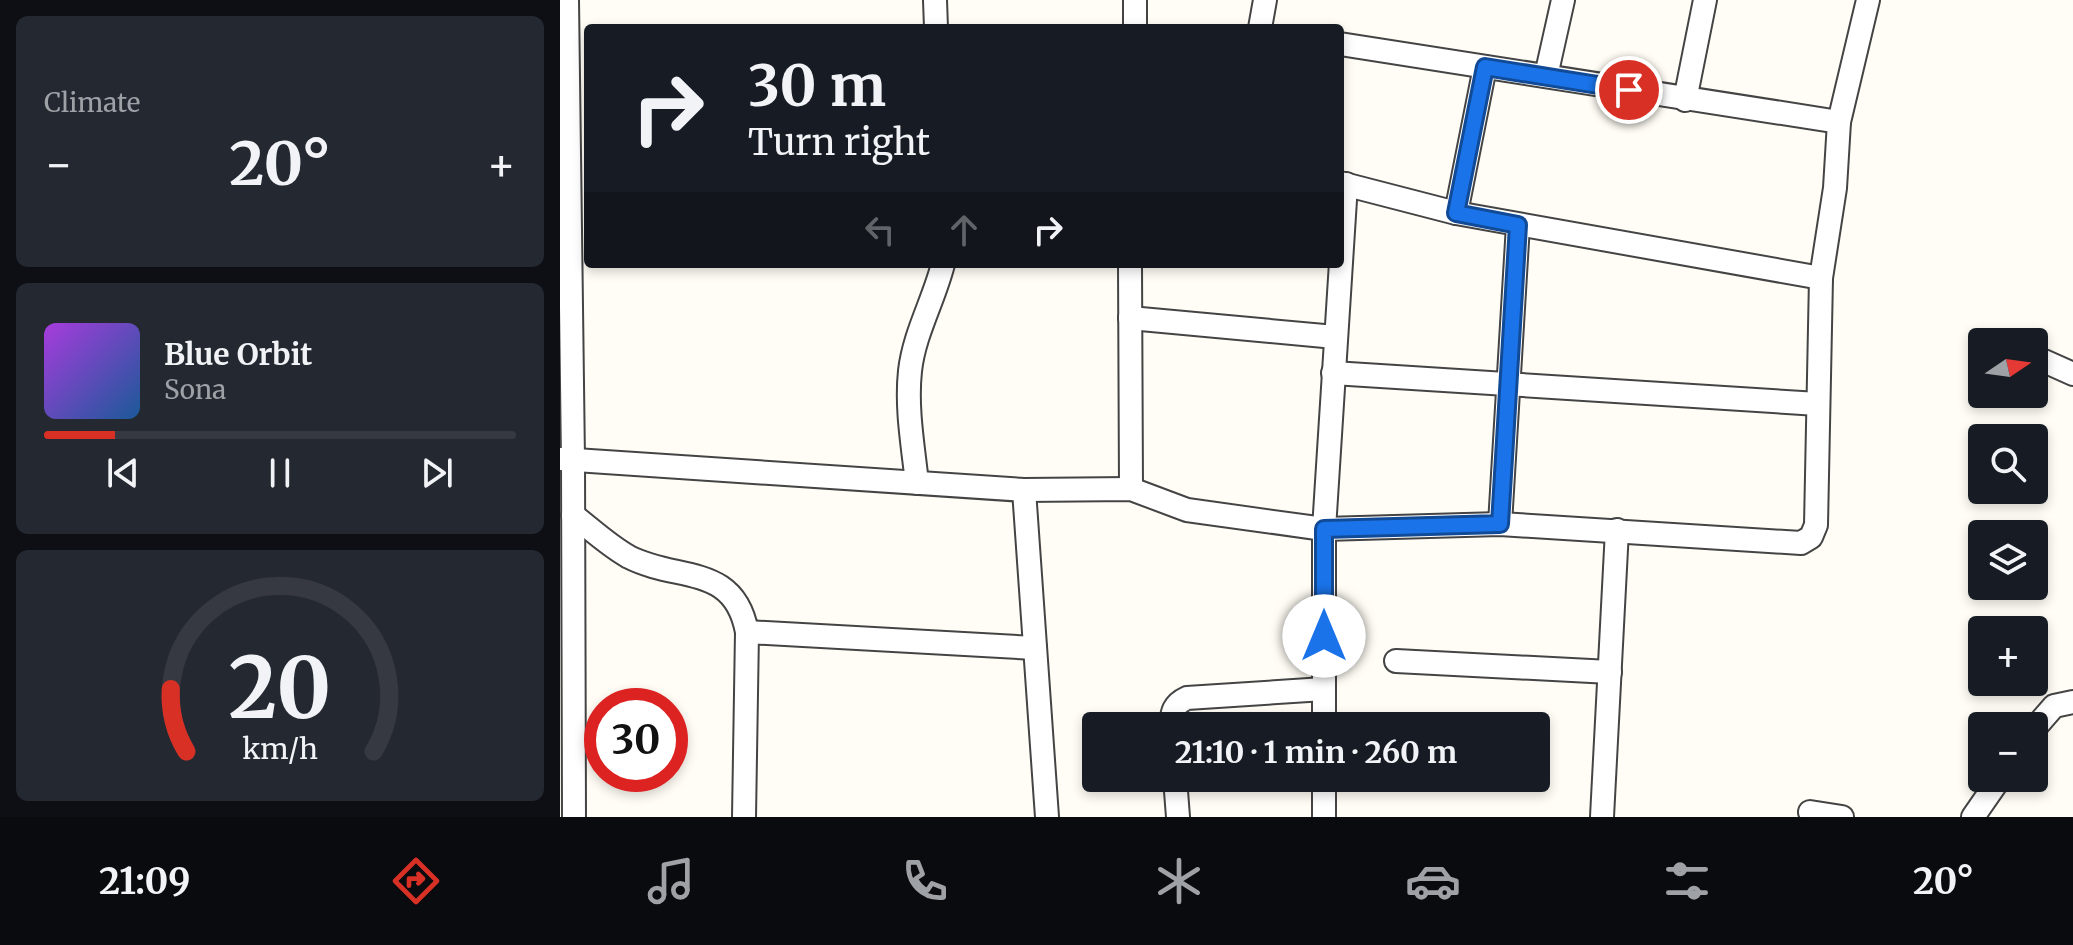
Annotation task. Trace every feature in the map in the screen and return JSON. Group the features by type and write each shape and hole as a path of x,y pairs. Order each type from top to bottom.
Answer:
{"street":[{"path":"567,0 567,460 573,515 574,817"},
{"path":"935,0 936,24"},
{"path":"1135,0 1135,24"},
{"path":"1261,24 1265,0"},
{"path":"1546,76 1563,0"},
{"path":"1685,100 1705,0"},
{"path":"567,460 1024,490 1131,489 1187,510 1324,529 1500,524 1801,543 1811,537 1816,525 1821,278 1835,188 1839,122 1868,0"},
{"path":"1344,45 1839,122"},
{"path":"1456,213 1485,67"},
{"path":"1344,184 1456,213 1821,278"},
{"path":"1500,524 1518,225"},
{"path":"917,483 909,405 910,370 942,268"},
{"path":"1130,268 1131,489"},
{"path":"1324,712 1324,529 1339,268"},
{"path":"1130,318 1335,337"},
{"path":"2048,363 2073,374"},
{"path":"1333,373 1818,404"},
{"path":"1024,490 1047,817"},
{"path":"573,515 630,557 716,583 731,593 739,604 747,632 744,817"},
{"path":"1602,817 1617,530"},
{"path":"747,632 1035,648"},
{"path":"1396,661 1610,672"},
{"path":"1173,712 1187,698 1324,689"},
{"path":"2048,713 2054,706 2073,702"},
{"path":"1176,792 1178,817"},
{"path":"1324,792 1324,817"},
{"path":"1973,817 1990,792"},
{"path":"1810,812 1842,817"}],"route":[{"path":"1324,636 1324,529 1500,524 1518,225 1456,213 1485,67 1629,90"}]}
